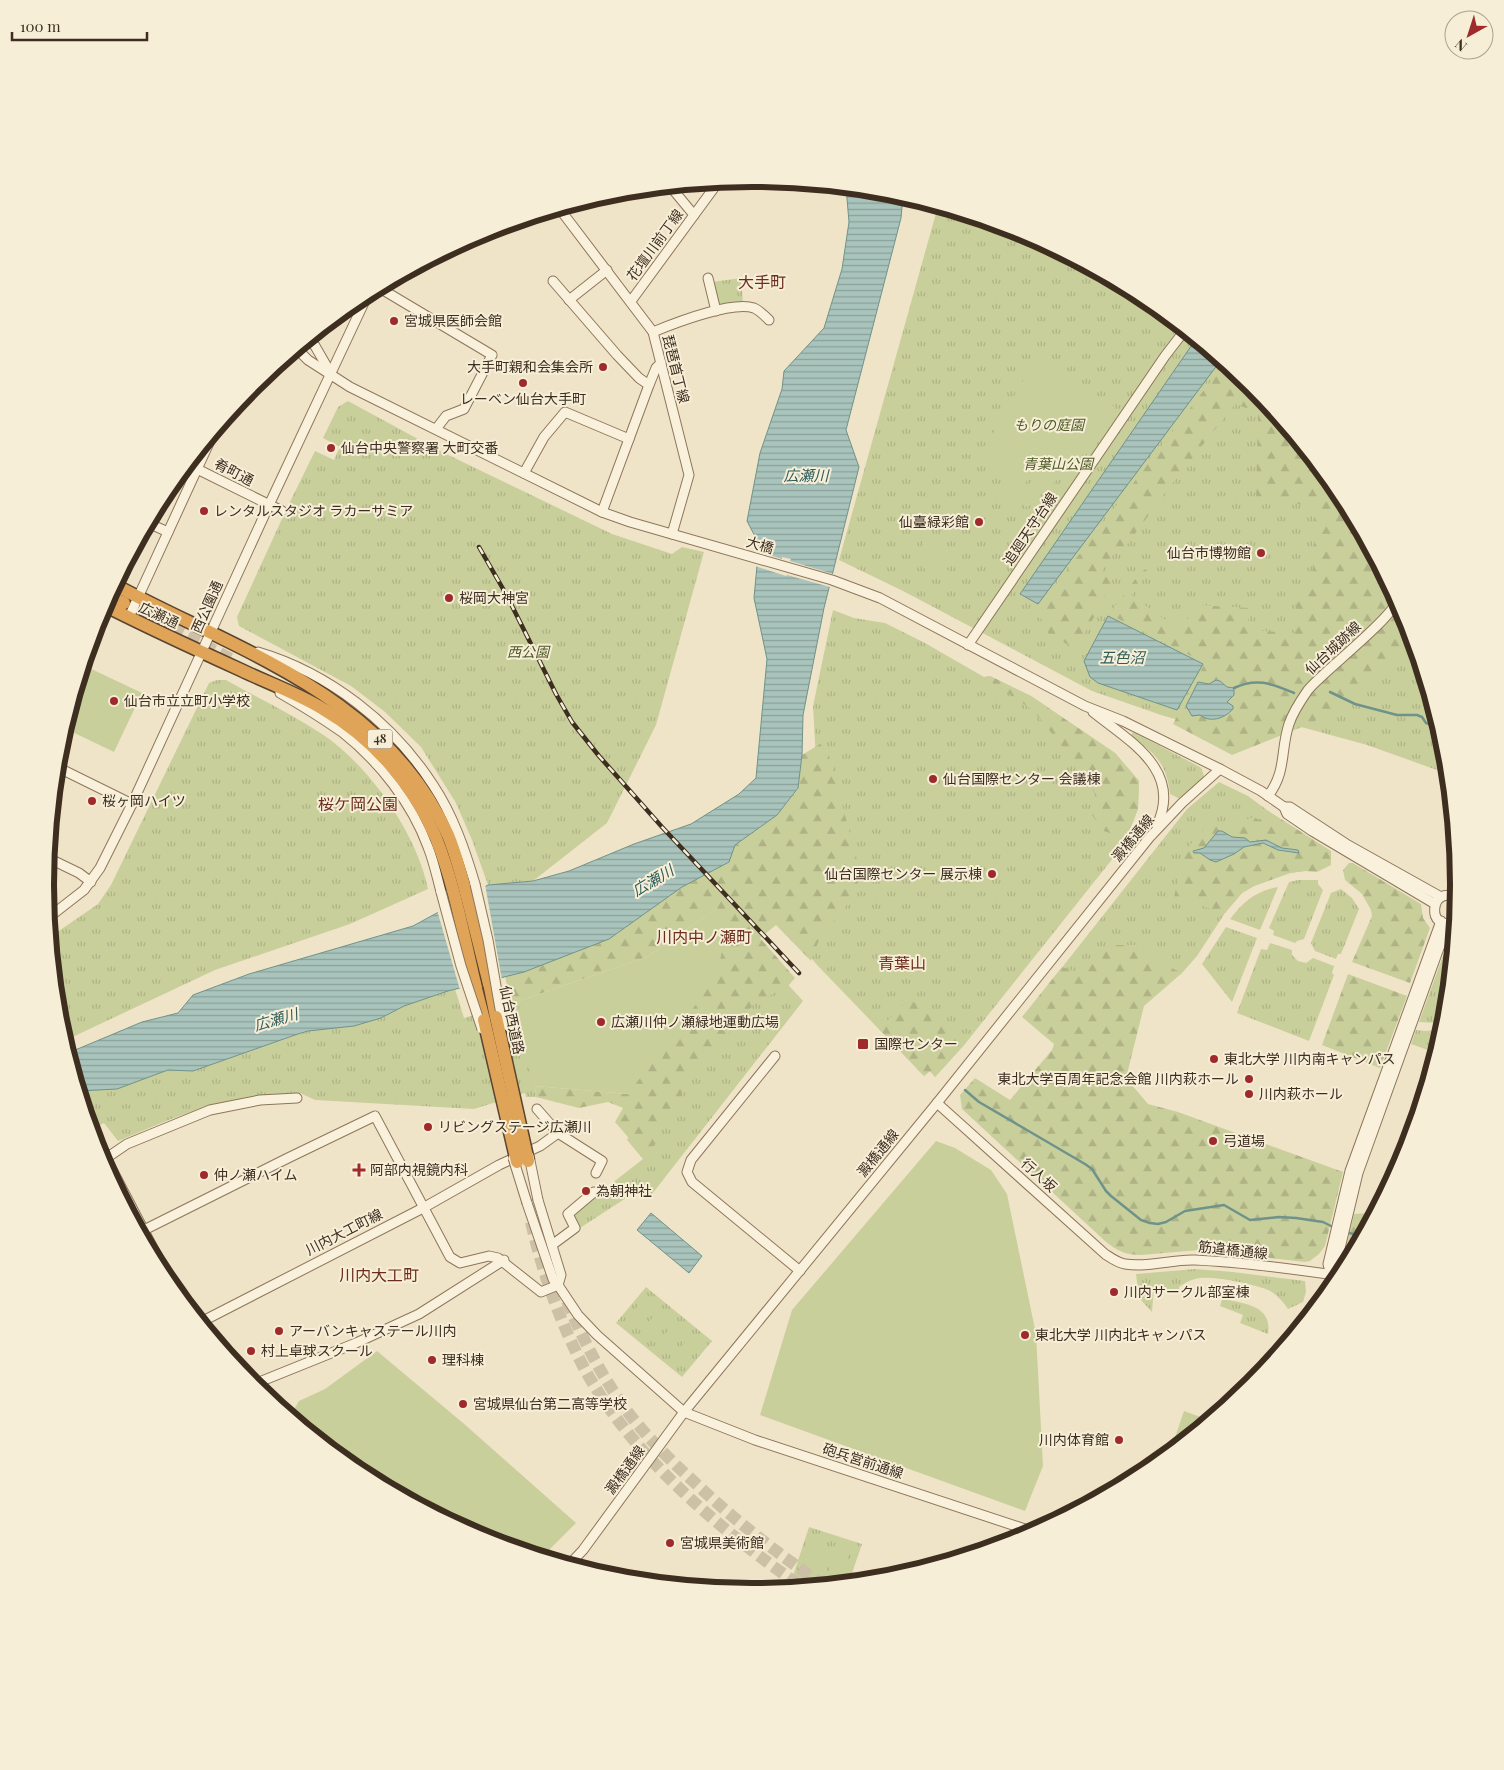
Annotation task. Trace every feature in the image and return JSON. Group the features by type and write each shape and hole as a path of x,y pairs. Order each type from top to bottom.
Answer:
{"highway":[{"name":"広瀬通","path":"120,590 130,599 211,634"},
{"name":"48","path":"118,593 130,599"},
{"name":"48","path":"116,597 130,599"},
{"name":"広瀬通","path":"111,609 202,652"},
{"name":"48","path":"211,634 236,645 308,684 337,703 351,713 398,757 428,797 448,836 458,888"},
{"name":"48","path":"202,652 300,696 324,709 348,725 376,749 393,768 418,802 458,888"},
{"name":"仙台西道路","path":"458,888 489,984 522,1162 476,988 458,888"}],"street":[{"name":"花壇川前丁線","path":"631,301 714,188"},
{"path":"675,191 694,215"},
{"name":"琵琶首丁線","path":"563,213 653,332 689,475 676,535"},
{"path":"569,300 607,270"},
{"path":"708,278 716,312"},
{"path":"553,281 617,355 639,378 649,385"},
{"path":"385,291 492,355 464,409 446,416 436,430"},
{"name":"西公園通","path":"55,913 91,882 100,868 132,804 363,305"},
{"path":"653,332 683,320 743,306 756,308 769,320"},
{"name":"追廻天守台線","path":"968,646 1181,335"},
{"path":"312,344 331,374"},
{"name":"大橋","path":"301,352 308,360 350,387 602,512 832,580 880,598 1085,706"},
{"path":"602,512 649,385 656,368 661,364"},
{"path":"524,474 544,437 565,412 629,439"},
{"path":"129,617 130,599 168,532 205,451"},
{"name":"肴町通","path":"193,467 282,511"},
{"path":"153,525 168,532"},
{"name":"仙台城跡線","path":"1268,796 1279,778 1288,725 1308,690 1393,609"},
{"path":"1085,706 1123,721 1220,769 1284,807 1290,807 1438,901"},
{"path":"1085,706 1148,758 1160,777 1164,791 1163,809 1157,825 1149,838"},
{"name":"澱橋通線","path":"574,1560 684,1412 937,1103 1149,838 1182,803 1220,769"},
{"path":"64,771 132,804"},
{"path":"55,861 79,873 91,882"},
{"path":"145,1230 375,1116 450,1257 460,1263 489,1256 504,1260 541,1292 558,1285 561,1275 538,1200 510,1075 488,940 458,888"},
{"name":"砲兵営前通線","path":"458,888 461,966 480,1022 514,1161 553,1279 578,1315 597,1335 684,1412 755,1440 1023,1528"},
{"path":"1336,1268 1358,1173 1448,922 1435,915 1438,901 1450,896"},
{"path":"775,1056 691,1160 687,1172 692,1182 800,1271"},
{"path":"109,1156 127,1144 210,1110 260,1100 297,1098"},
{"name":"行人坂","path":"937,1103 1105,1254 1123,1264"},
{"path":"537,1109 558,1133 602,1161 596,1173"},
{"name":"川内大工町線","path":"206,1319 423,1208 499,1165 540,1146 558,1133"},
{"path":"552,1245 575,1228 568,1214 594,1192"},
{"path":"261,1381 419,1314 504,1260"},
{"name":"筋違橋通線","path":"1123,1264 1136,1265 1192,1260 1234,1262 1332,1274"}],"green space":[{"name":"青葉山公園","path":"936,212 1019,240 1061,259 1101,280 1140,304 1177,331 1246,391 1306,460 1333,497 1357,536 1378,577 1195,725 1092,691 903,591 839,560"},
{"path":"741,278 743,304 718,308 712,282"},
{"name":"もりの庭園","path":"1034,361 1115,407 1066,479 1062,475 1028,507 1024,506 1038,483 1028,478 1016,502 1003,494 1009,484 1006,482 1009,474 986,461 988,456 982,453"},
{"path":"1220,367 1246,391 1306,460 1333,497 1357,536 1378,576 1408,649 1363,686 1312,723 1232,755 1173,724 1205,663 1109,614 1143,569 1147,570 1131,595 1179,630 1198,605 1249,608 1248,630 1294,633 1297,599 1306,598 1307,583 1312,580 1316,506 1296,504 1295,501 1256,499 1258,412 1235,404 1120,554 1116,551 1102,570 1113,587 1104,596 1075,649 1048,633 1037,610"},
{"name":"西公園","path":"348,401 442,452 612,534 672,554 682,547 704,552 656,725 607,823 533,881 488,885 456,803 421,747 385,712 351,686 239,626 237,617 315,451 334,460 340,447 323,438 338,407"},
{"path":"927,537 944,547 940,554 943,556 938,565 957,575 952,585 914,562"},
{"path":"833,610 854,618 885,623 925,643 984,677 990,676 1031,696 1115,753 1139,781 1138,809 1126,839 1114,857 965,1044 935,1077 930,1071 924,1076 818,966 772,911 821,852 813,706"},
{"path":"1400,627 1426,704 1440,771 1367,745 1294,725"},
{"path":"89,668 142,693 114,752 71,731"},
{"path":"990,676 1031,696 1115,753 1139,781 1138,809 1126,839 1104,831 1092,815 1095,794 1079,768 1034,711 984,677"},
{"path":"217,680 226,680 299,720 340,747 373,782 402,824 422,868 428,889 350,924 215,970 71,1038 60,976 55,933 98,904 111,885 209,683"},
{"path":"1133,732 1200,767 1204,777 1180,799 1170,794 1166,774 1162,766 1153,754 1131,735"},
{"path":"825,741 861,875 852,898 819,940 811,961 776,925 760,938 795,978 789,985 754,1004 691,1078 646,1158 615,1122 623,1108 608,1102 579,1108 536,1097 535,1086 628,1094 717,908 647,957 519,1001 511,1003 505,976 524,972 609,939 682,887 729,862 735,845 777,815 798,789 802,755"},
{"path":"1219,782 1248,796 1267,810 1305,871 1290,873 1254,886 1242,893 1225,913 1197,956 1182,973 1146,996 1045,989 1187,809"},
{"path":"1267,810 1331,851 1331,865 1317,872 1290,873 1254,886 1242,893 1225,913 1174,897 1185,854 1200,833 1209,827 1219,824 1254,817 1259,820"},
{"path":"1349,863 1353,863 1421,904 1423,918 1430,928 1410,983 1352,962 1372,916 1371,910 1362,894 1345,880 1343,870"},
{"path":"1318,880 1318,884 1323,890 1304,939 1295,943 1273,935 1274,931 1269,928 1289,882"},
{"path":"1278,887 1260,930 1230,919 1240,907 1257,894"},
{"path":"1341,889 1352,898 1359,909 1341,954 1338,954 1336,959 1315,951 1311,943 1331,893"},
{"name":"広瀬川仲ノ瀬緑地運動広場","path":"717,908 729,920 716,978 628,1094 535,1086 521,1044 519,1001 647,957"},
{"path":"1226,927 1257,938 1232,1002 1202,964"},
{"path":"747,940 803,1001 652,1194 643,1187 580,1228 574,1220 575,1212 643,1159 627,1140 649,1095"},
{"path":"1270,943 1292,950 1292,955 1298,961 1306,963 1313,958 1334,966 1332,973 1334,975 1309,1041 1237,1013 1261,949 1267,950"},
{"path":"1109,945 1143,945 1157,961 1182,973 1144,1006 1126,1078 1148,1104 1178,1112 1343,1172 1325,1246 1310,1261 1199,1250 1141,1255 1122,1252 1105,1241 962,1109 960,1095 975,1078 1010,1100 1052,1050 1054,1044 1022,1017 1062,967 1083,974"},
{"path":"1444,953 1446,955 1437,1023 1419,1022"},
{"path":"1348,974 1407,996 1380,1068 1322,1045"},
{"path":"455,989 464,1018 519,1001 536,1097 526,1097 525,1093 474,1109 315,1100 300,1093 257,1096 212,1105 171,1119 118,1141 104,1123 98,1126 85,1091 117,1089 168,1070 193,1071 308,1031 354,1026 381,1018 404,1006"},
{"path":"910,1002 925,1004 965,1044 935,1077 930,1071 924,1076 879,1029 903,1005"},
{"path":"1416,1030 1435,1030 1430,1051 1411,1044"},
{"path":"936,1141 955,1148 991,1170 1007,1194 1036,1334 1043,1466 1025,1511 760,1415 792,1310"},
{"path":"1368,1213 1346,1251 1346,1249 1354,1214"},
{"path":"1195,1269 1305,1281 1306,1292 1303,1302 1288,1309 1277,1296 1266,1289 1216,1278 1197,1278 1179,1287 1179,1291 1154,1288 1152,1312 1139,1298 1136,1274"},
{"path":"646,1287 712,1341 682,1377 616,1323"},
{"path":"646,1296 655,1304 636,1327 627,1319"},
{"path":"1222,1299 1247,1304 1261,1311 1266,1317 1268,1334 1240,1323 1243,1315 1220,1306"},
{"path":"661,1308 670,1316 650,1339 641,1331"},
{"path":"676,1321 685,1329 666,1352 657,1344"},
{"path":"692,1334 701,1342 682,1365 672,1358"},
{"path":"377,1351 463,1423 576,1523 547,1552 485,1530 403,1490 364,1466 293,1411 299,1401 325,1389"},
{"path":"1184,1411 1203,1418 1177,1439 1174,1441"},
{"path":"809,1527 862,1544 851,1576 791,1582"},
{"path":"813,1542 826,1546 817,1576 804,1572"},
{"path":"836,1549 849,1553 841,1577 826,1579"}],"water":[{"name":"広瀬川","path":"847,194 902,204 901,218 846,430 859,467 824,608 803,715 802,755 798,788 777,815 735,845 729,862 682,887 609,939 524,972 448,991 404,1006 381,1018 354,1026 308,1031 193,1071 168,1070 117,1089 85,1091 74,1050 142,1022 178,1013 193,995 249,974 413,926 488,885 533,881 569,871 634,844 691,824 739,794 756,778 767,659 754,598 759,544 747,521 760,453 782,389 784,371 824,328 842,269 849,222"},
{"path":"1193,344 1217,365 1038,604 1020,594"},
{"name":"五色沼","path":"1108,616 1203,664 1177,710 1098,683 1090,677 1084,661"},
{"path":"1216,680 1227,687 1234,688 1234,695 1227,702 1233,706 1233,709 1217,719 1208,719 1200,715 1192,716 1186,706 1198,682 1209,684"},
{"path":"1218,831 1222,831 1232,837 1245,838 1250,842 1266,840 1282,848 1298,850 1299,853 1278,850 1263,843 1244,847 1216,862 1200,853 1194,853 1193,851 1204,848"},
{"path":"651,1213 702,1256 689,1273 637,1230"}],"pier":[{"path":"756,551 782,559 782,557 791,559 790,561 833,574 830,587 755,566"},
{"path":"485,884 502,980 460,990 437,910"}],"waterway":[{"path":"1234,688 1257,682 1294,693"},
{"path":"1330,692 1355,704 1397,715 1417,715 1422,717 1426,723 1431,725"},
{"path":"965,1090 979,1102 1092,1169 1106,1191 1141,1220 1158,1224 1166,1222 1185,1211 1224,1205 1250,1220 1279,1217 1296,1218 1323,1222 1331,1226"},
{"path":"1349,1233 1357,1235"}],"tunnel":[{"path":"124,603 231,659"},
{"path":"531,1222 540,1259 566,1330 582,1364 601,1397 624,1429 650,1459 709,1515 795,1582"},
{"path":"567,1301 601,1372 627,1411 650,1438 675,1464 739,1522 816,1580"}],"railway":[{"path":"479,547 506,594 572,722 599,756 662,827 799,973"}],"place":[{"name":"宮城県医師会館","path":"394,321"},
{"name":"大手町親和会集会所","path":"603,367"},
{"name":"レーベン仙台大手町","path":"523,383"},
{"name":"仙台中央警察署 大町交番","path":"331,448"},
{"name":"レンタルスタジオ ラカーサミア","path":"204,511"},
{"name":"仙臺緑彩館","path":"979,522"},
{"name":"仙台市博物館","path":"1261,553"},
{"name":"桜岡大神宮","path":"449,598"},
{"name":"仙台市立立町小学校","path":"114,701"},
{"name":"仙台国際センター 会議棟","path":"933,779"},
{"name":"桜ヶ岡ハイツ","path":"92,801"},
{"name":"仙台国際センター 展示棟","path":"992,874"},
{"name":"広瀬川仲ノ瀬緑地運動広場","path":"601,1022"},
{"name":"国際センター","path":"863,1044"},
{"name":"東北大学 川内南キャンパス","path":"1214,1059"},
{"name":"東北大学百周年記念会館 川内萩ホール","path":"1249,1079"},
{"name":"川内萩ホール","path":"1249,1094"},
{"name":"リビングステージ広瀬川","path":"428,1127"},
{"name":"弓道場","path":"1213,1141"},
{"name":"阿部内視鏡内科","path":"359,1170"},
{"name":"仲ノ瀬ハイム","path":"204,1175"},
{"name":"為朝神社","path":"586,1191"},
{"name":"川内サークル部室棟","path":"1114,1292"},
{"name":"アーバンキャステール川内","path":"279,1331"},
{"name":"東北大学 川内北キャンパス","path":"1025,1335"},
{"name":"村上卓球スクール","path":"251,1351"},
{"name":"理科棟","path":"432,1360"},
{"name":"宮城県仙台第二高等学校","path":"463,1404"},
{"name":"川内体育館","path":"1119,1440"},
{"name":"宮城県美術館","path":"670,1543"}],"district":[{"name":"大手町","path":"762,282"},
{"name":"桜ケ岡公園","path":"358,804"},
{"name":"川内中ノ瀬町","path":"704,937"},
{"name":"青葉山","path":"902,963"},
{"name":"川内大工町","path":"379,1275"}]}
